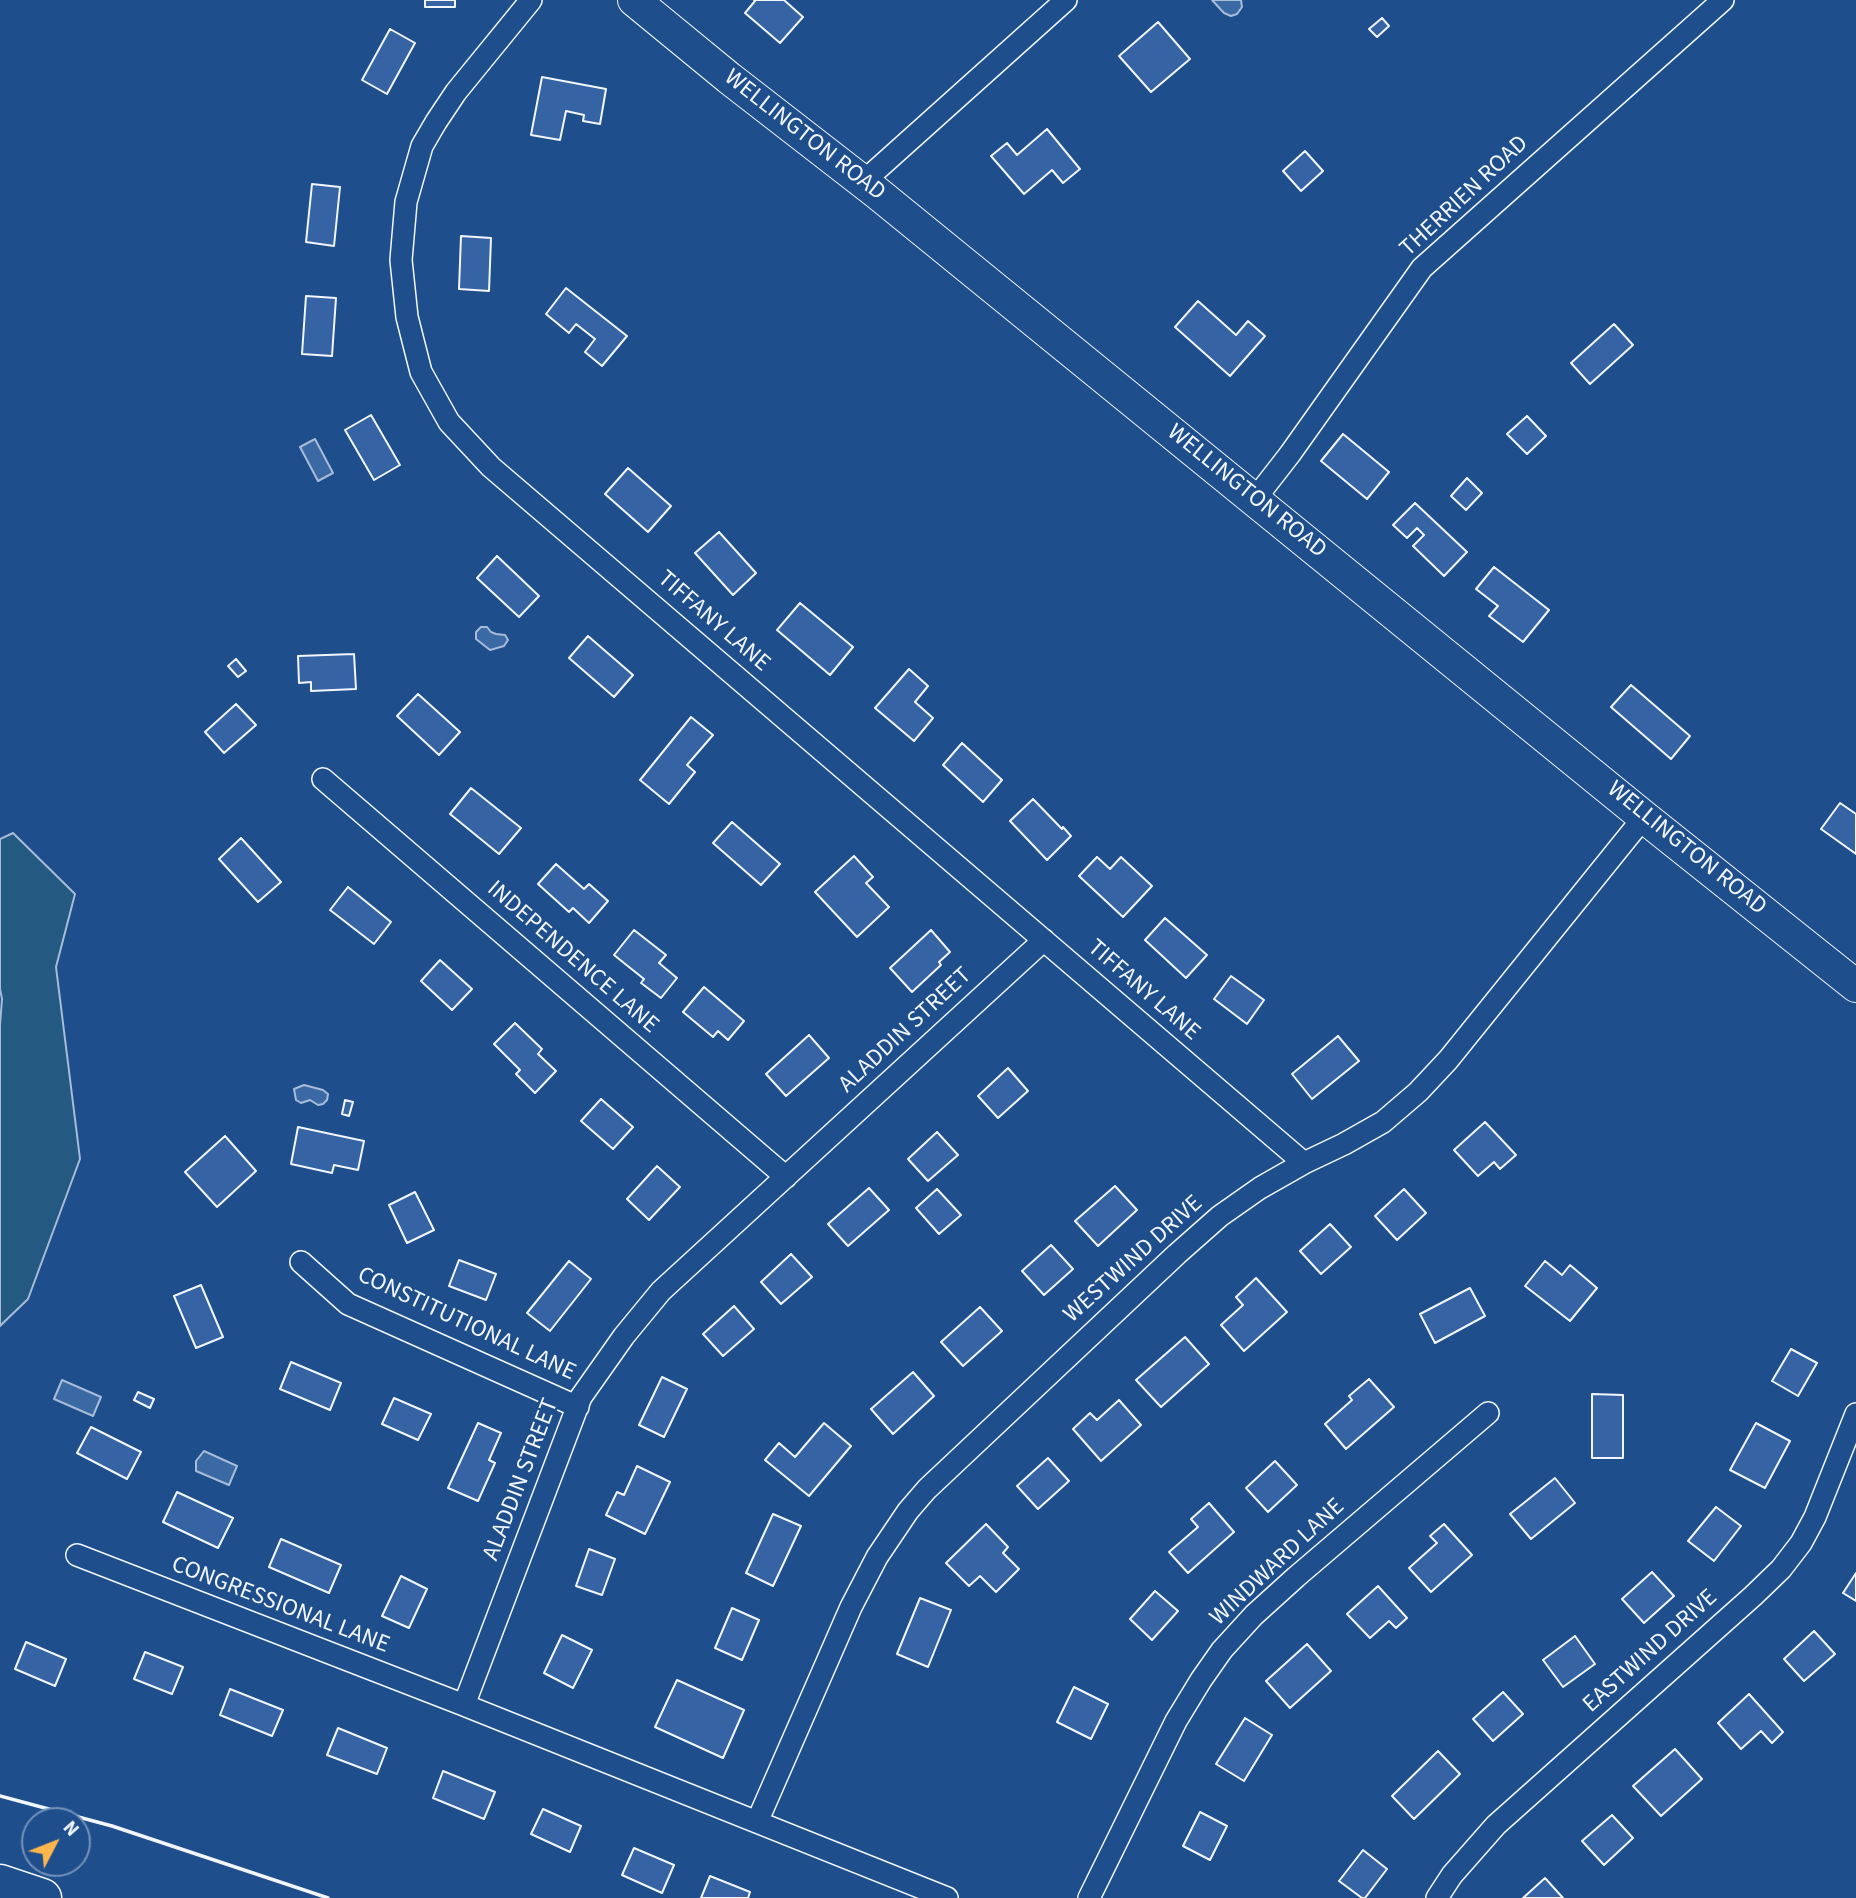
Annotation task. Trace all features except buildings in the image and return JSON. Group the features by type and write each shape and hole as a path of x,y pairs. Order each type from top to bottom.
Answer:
{"highway":[{"path":"0,1884 42,1898"}],"main road":[{"name":"WELLINGTON ROAD","path":"634,0 863,182 1856,986"}],"street":[{"name":"TIFFANY LANE","path":"531,0 456,92 436,122 422,146 406,202 401,260 407,317 421,372 449,422 491,467 1304,1163"},
{"path":"863,182 1066,0"},
{"name":"THERRIEN ROAD","path":"1255,499 1422,268 1723,0"},
{"name":"INDEPENDENCE LANE","path":"323,779 786,1177"},
{"name":"WESTWIND DRIVE","path":"757,1822 851,1607 877,1557 908,1511 927,1489 1220,1216 1260,1188 1383,1122 1418,1092 1448,1060 1644,817"},
{"name":"ALADDIN STREET","path":"464,1705 581,1397 624,1336 661,1292 1044,940"},
{"name":"CONSTITUTIONAL LANE","path":"302,1262 348,1304 578,1407"},
{"name":"WINDWARD LANE","path":"1089,1898 1176,1721 1222,1650 1254,1615 1296,1577 1488,1413"},
{"name":"EASTWIND DRIVE","path":"1437,1898 1464,1860 1496,1825 1781,1569 1801,1543 1815,1517 1856,1414"},
{"name":"CONGRESSIONAL LANE","path":"77,1555 464,1705"},
{"path":"464,1705 947,1898"}],"shaded area":[{"path":"1212,0 1241,0 1242,7 1237,14 1231,16 1224,13"},
{"path":"315,439 333,473 318,481 300,447"},
{"path":"481,627 505,635 508,640 504,646 490,650 476,639 476,632"},
{"path":"13,833 75,894 56,967 80,1159 28,1299 0,1326 0,839"},
{"path":"304,1085 323,1090 328,1094 327,1100 318,1105 310,1100 301,1103 296,1100 294,1089"},
{"path":"62,1380 101,1397 93,1416 54,1399"},
{"path":"204,1451 237,1466 229,1485 196,1471 196,1461"}],"wall":[{"path":"0,1796 112,1826 328,1898"}]}
